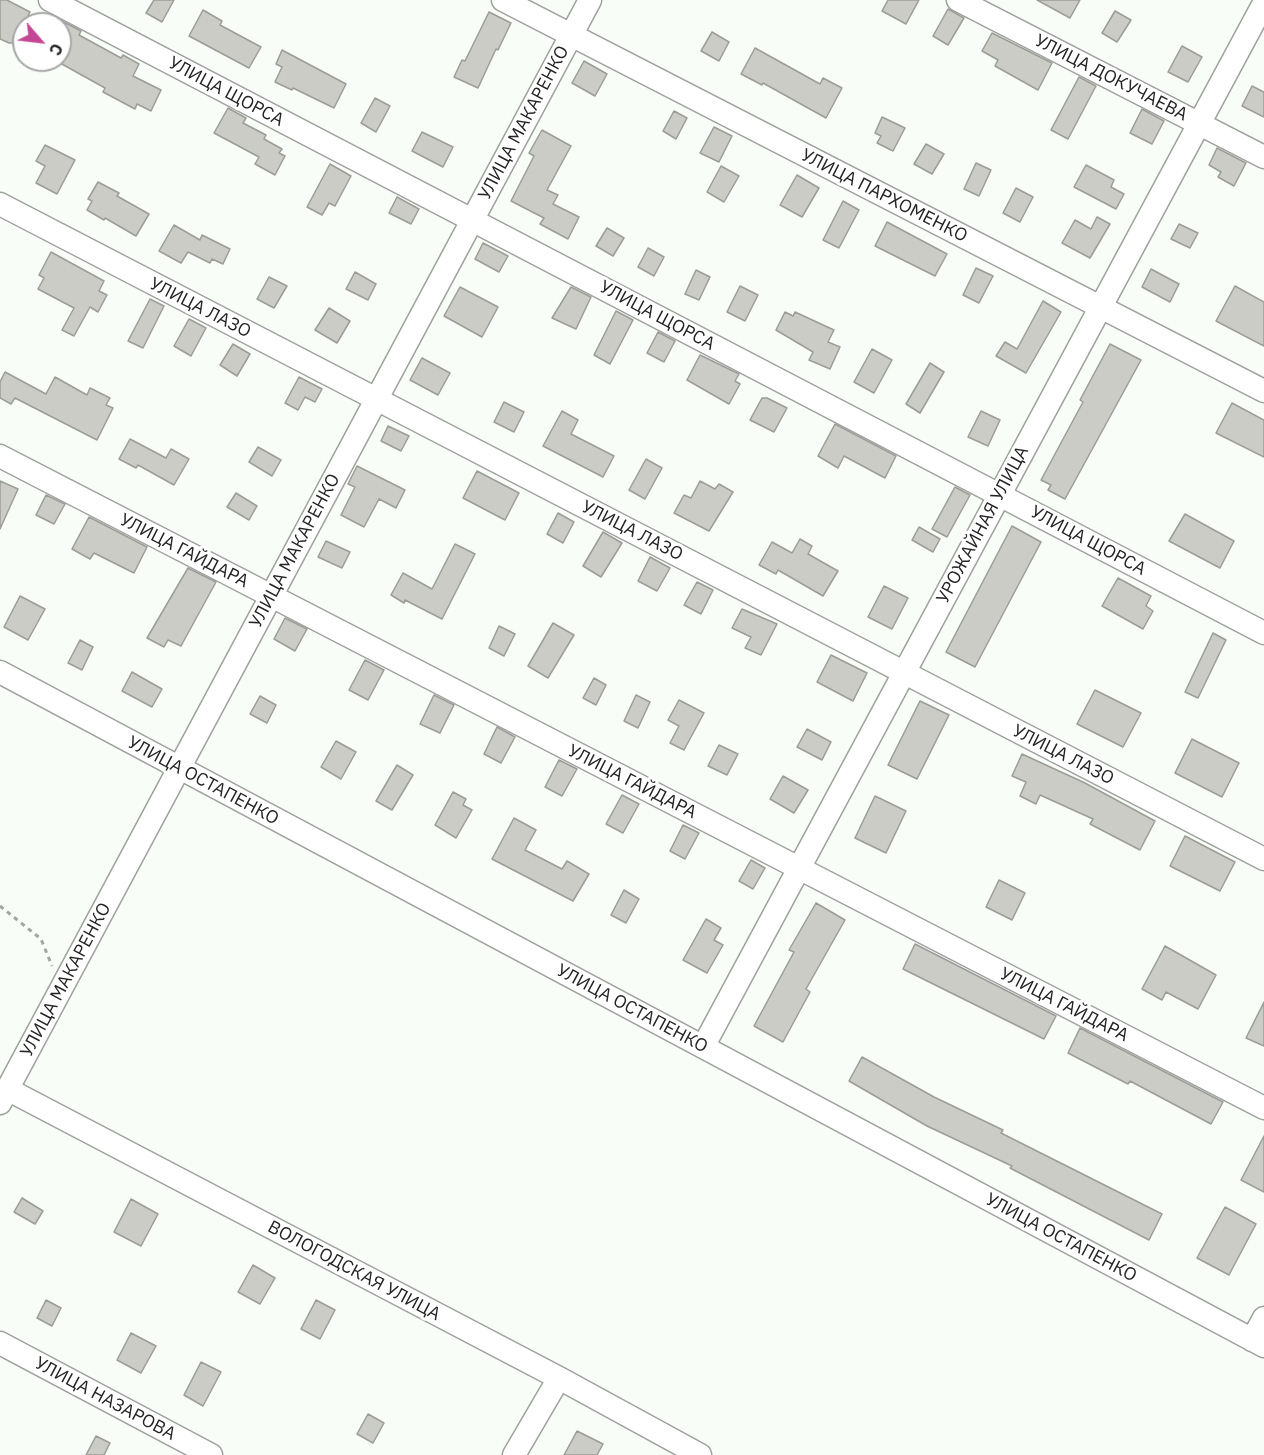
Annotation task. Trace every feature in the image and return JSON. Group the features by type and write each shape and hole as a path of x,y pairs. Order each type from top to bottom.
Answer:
{"street":[{"name":"УЛИЦА ЩОРСА","path":"50,0 1264,633"},
{"name":"УЛИЦА ПАРХОМЕНКО","path":"503,0 1264,391"},
{"name":"УЛИЦА МАКАРЕНКО","path":"4,1096 590,0"},
{"name":"УЛИЦА ДОКУЧАЕВА","path":"958,0 1264,157"},
{"name":"УРОЖАЙНАЯ УЛИЦА","path":"703,1047 1264,3"},
{"name":"УЛИЦА ЛАЗО","path":"0,204 1264,859"},
{"name":"УЛИЦА ГАЙДАРА","path":"0,456 1264,1108"},
{"name":"УЛИЦА ОСТАПЕНКО","path":"0,672 1258,1343"},
{"name":"ВОЛОГОДСКАЯ УЛИЦА","path":"4,1096 559,1378 700,1455"},
{"path":"1258,1343 1264,1318"},
{"name":"УЛИЦА НАЗАРОВА","path":"0,1343 210,1455"},
{"path":"514,1455 559,1378"}],"path":[{"path":"0,906 41,939 61,989"}],"building":[{"path":"0,0 7,0 30,12 12,12 12,43 0,39"},
{"path":"154,0 174,0 162,22 146,13"},
{"path":"888,0 919,0 906,24 882,11"},
{"path":"1037,0 1080,0 1070,18"},
{"path":"948,9 964,18 948,45 933,36"},
{"path":"203,10 222,21 220,25 261,47 249,68 189,36"},
{"path":"1115,11 1131,20 1117,42 1102,33"},
{"path":"489,12 511,23 478,88 454,77 462,60 465,61"},
{"path":"72,26 81,31 79,35 121,58 123,55 139,64 133,76 161,90 151,111 137,104 135,109 103,92 105,88 72,70"},
{"path":"712,32 729,42 719,61 701,51"},
{"path":"992,33 1052,63 1038,90 995,66 998,60 982,51"},
{"path":"1182,46 1202,57 1188,82 1168,72"},
{"path":"755,48 820,84 823,78 842,88 826,118 763,83 762,85 741,74"},
{"path":"282,50 346,84 334,108 275,82 282,67 276,64"},
{"path":"584,61 607,74 595,96 572,83"},
{"path":"1079,77 1096,86 1068,139 1051,130"},
{"path":"1252,86 1264,92 1264,117 1242,106"},
{"path":"375,98 390,106 376,132 361,123"},
{"path":"228,108 246,118 243,123 266,135 264,139 282,149 279,153 285,156 275,175 255,164 259,157 214,133"},
{"path":"1142,109 1164,121 1152,144 1130,133"},
{"path":"674,111 687,118 676,139 663,131"},
{"path":"882,117 905,128 893,151 877,143 881,136 875,133"},
{"path":"714,127 732,136 719,162 700,153"},
{"path":"542,130 571,146 547,190 558,195 553,204 579,217 568,239 540,224 544,218 511,201 534,156 529,153"},
{"path":"422,132 453,147 443,167 412,151"},
{"path":"926,144 944,154 932,174 914,164"},
{"path":"45,145 75,160 57,194 36,183 45,166 36,161"},
{"path":"1217,148 1246,163 1234,186 1218,177 1221,172 1209,165"},
{"path":"976,163 991,170 979,196 964,189"},
{"path":"330,164 351,176 335,206 329,203 322,215 307,207"},
{"path":"1086,165 1114,180 1111,187 1124,194 1116,209 1074,187"},
{"path":"721,166 739,176 724,202 707,192"},
{"path":"797,175 819,188 802,217 780,205"},
{"path":"98,182 119,193 117,196 149,214 136,236 87,210 92,201 88,199"},
{"path":"1016,188 1033,197 1020,222 1003,213"},
{"path":"397,197 419,209 411,224 389,213"},
{"path":"843,201 859,210 839,248 823,240"},
{"path":"1097,217 1110,224 1090,258 1062,243 1075,220 1091,229"},
{"path":"887,222 947,254 935,276 875,246"},
{"path":"1179,224 1198,233 1190,248 1171,239"},
{"path":"174,225 200,240 202,235 230,249 223,264 212,259 210,263 188,252 181,263 159,251"},
{"path":"607,228 624,238 613,256 596,246"},
{"path":"483,243 508,256 499,272 475,259"},
{"path":"648,248 664,257 654,276 638,267"},
{"path":"51,252 104,281 99,291 107,295 98,312 90,307 74,336 62,330 74,308 38,289 44,278 39,275"},
{"path":"976,268 993,276 979,303 963,295"},
{"path":"1151,269 1179,284 1170,302 1142,287"},
{"path":"696,270 710,277 699,300 685,294"},
{"path":"355,272 376,284 368,300 346,289"},
{"path":"269,277 287,286 274,308 257,299"},
{"path":"740,286 758,295 745,321 727,312"},
{"path":"1235,286 1264,302 1264,346 1216,321"},
{"path":"460,287 498,307 482,337 444,316"},
{"path":"571,287 591,297 576,329 552,318"},
{"path":"150,299 164,306 143,348 128,341"},
{"path":"1043,301 1061,312 1026,373 996,356 1005,342 1017,349"},
{"path":"329,308 350,321 337,343 315,330"},
{"path":"616,311 633,320 610,364 594,355"},
{"path":"785,312 793,316 795,312 834,330 828,342 840,347 830,369 809,360 813,352 776,330"},
{"path":"189,319 206,328 191,356 174,346"},
{"path":"658,332 675,341 664,362 647,353"},
{"path":"233,344 250,354 237,376 220,365"},
{"path":"1110,344 1141,360 1065,499 1048,490 1051,485 1041,480 1083,402 1080,400"},
{"path":"872,349 892,360 874,393 854,382"},
{"path":"700,355 739,374 735,381 740,384 729,404 687,380"},
{"path":"422,358 450,373 438,395 410,380"},
{"path":"930,363 944,372 920,413 906,404"},
{"path":"5,372 46,394 55,377 87,395 90,388 110,398 106,405 113,408 97,440 15,398 11,404 0,398 0,382"},
{"path":"299,377 322,389 315,402 305,397 298,410 285,403"},
{"path":"762,398 767,398 787,408 774,432 750,420"},
{"path":"504,402 524,412 514,432 494,422"},
{"path":"1232,403 1264,420 1264,457 1216,433"},
{"path":"562,411 578,420 571,434 614,456 603,477 543,446"},
{"path":"981,411 1000,420 988,446 968,437"},
{"path":"835,424 896,456 885,478 844,456 838,468 818,456"},
{"path":"388,426 409,436 401,451 381,441"},
{"path":"130,439 166,458 171,449 189,459 174,485 138,465 136,468 119,459"},
{"path":"258,447 281,460 272,476 249,462"},
{"path":"646,459 662,468 645,499 629,490"},
{"path":"357,466 405,490 396,508 379,499 364,527 341,515 355,487 348,484"},
{"path":"477,471 519,493 505,520 463,498"},
{"path":"0,481 18,489 0,529"},
{"path":"700,481 715,489 719,484 733,492 709,531 674,513 684,495 691,498"},
{"path":"955,487 970,495 947,537 932,529"},
{"path":"236,493 257,506 249,520 227,507"},
{"path":"46,495 65,504 54,524 36,515"},
{"path":"558,513 574,522 563,543 547,534"},
{"path":"1185,514 1234,541 1220,568 1169,541"},
{"path":"89,517 147,547 134,573 94,553 90,559 72,549"},
{"path":"1012,526 1041,542 975,667 946,652"},
{"path":"919,527 940,539 933,552 912,540"},
{"path":"603,532 622,543 601,577 583,566"},
{"path":"800,539 812,546 808,554 838,571 823,596 778,570 776,574 759,565 772,542 792,553"},
{"path":"326,541 350,552 342,568 318,557"},
{"path":"455,544 475,554 442,619 391,595 403,573 432,589"},
{"path":"650,557 670,568 657,591 638,581"},
{"path":"188,568 216,582 181,646 168,640 164,647 147,638"},
{"path":"1118,578 1151,596 1146,606 1153,611 1143,629 1102,606"},
{"path":"697,582 713,590 701,614 684,605"},
{"path":"884,586 908,598 892,629 868,617"},
{"path":"20,596 45,609 28,640 4,627"},
{"path":"742,609 777,624 761,655 745,648 751,637 732,628"},
{"path":"285,618 307,629 295,651 274,639"},
{"path":"553,623 574,635 548,678 528,666"},
{"path":"499,626 515,634 504,656 489,648"},
{"path":"1213,633 1226,640 1198,698 1185,692"},
{"path":"80,640 93,647 82,670 68,663"},
{"path":"831,655 867,673 853,701 817,682"},
{"path":"365,660 384,670 368,700 349,690"},
{"path":"132,672 162,689 152,707 122,691"},
{"path":"594,678 606,685 596,705 583,698"},
{"path":"1095,690 1141,713 1123,747 1077,724"},
{"path":"434,695 454,705 440,733 420,724"},
{"path":"636,695 650,702 638,728 624,721"},
{"path":"260,696 276,705 267,723 250,714"},
{"path":"679,700 704,713 684,750 670,743 679,726 668,720"},
{"path":"920,701 949,715 917,779 888,765"},
{"path":"497,727 515,737 501,763 484,754"},
{"path":"807,729 831,742 822,760 797,747"},
{"path":"1192,739 1239,763 1222,797 1175,773"},
{"path":"336,741 356,752 341,779 321,767"},
{"path":"719,745 738,754 727,775 708,766"},
{"path":"1022,754 1085,783 1155,821 1140,850 1090,824 1093,819 1040,795 1036,804 1020,796 1026,782 1012,776"},
{"path":"559,760 577,769 562,796 545,787"},
{"path":"397,765 413,775 392,810 376,801"},
{"path":"783,776 808,790 794,813 770,799"},
{"path":"453,792 466,799 463,805 472,810 456,838 435,825"},
{"path":"622,795 639,804 623,833 606,824"},
{"path":"875,796 906,811 886,853 855,838"},
{"path":"514,818 536,830 525,850 562,869 567,861 589,874 573,901 492,859"},
{"path":"683,825 699,833 685,859 670,851"},
{"path":"1185,836 1235,862 1220,891 1170,866"},
{"path":"751,860 765,868 753,889 739,881"},
{"path":"999,880 1025,893 1012,920 986,907"},
{"path":"624,890 639,899 626,923 611,915"},
{"path":"816,903 845,920 806,989 810,992 783,1042 754,1026 794,952 789,950"},
{"path":"706,919 721,928 714,940 723,945 707,973 683,960"},
{"path":"915,944 1056,1016 1044,1039 903,969"},
{"path":"1165,946 1216,975 1198,1009 1166,992 1162,1000 1142,989"},
{"path":"1264,1002 1264,1046 1246,1038"},
{"path":"1080,1028 1223,1102 1211,1124 1130,1081 1128,1084 1068,1053"},
{"path":"862,1057 934,1097 1003,1130 1001,1133 1162,1214 1149,1240 1010,1168 1012,1166 927,1126 849,1081"},
{"path":"1264,1136 1264,1192 1241,1180"},
{"path":"22,1198 43,1211 35,1224 14,1212"},
{"path":"131,1199 158,1214 141,1246 114,1232"},
{"path":"1225,1207 1256,1224 1229,1275 1197,1258"},
{"path":"253,1265 275,1278 260,1304 238,1292"},
{"path":"46,1300 61,1308 52,1326 37,1318"},
{"path":"316,1300 335,1310 320,1339 301,1329"},
{"path":"131,1333 156,1346 141,1373 117,1360"},
{"path":"201,1362 221,1372 203,1406 184,1395"},
{"path":"368,1414 384,1423 373,1443 357,1434"},
{"path":"577,1431 603,1444 597,1455 564,1455"},
{"path":"96,1436 110,1443 104,1455 86,1455"}]}
